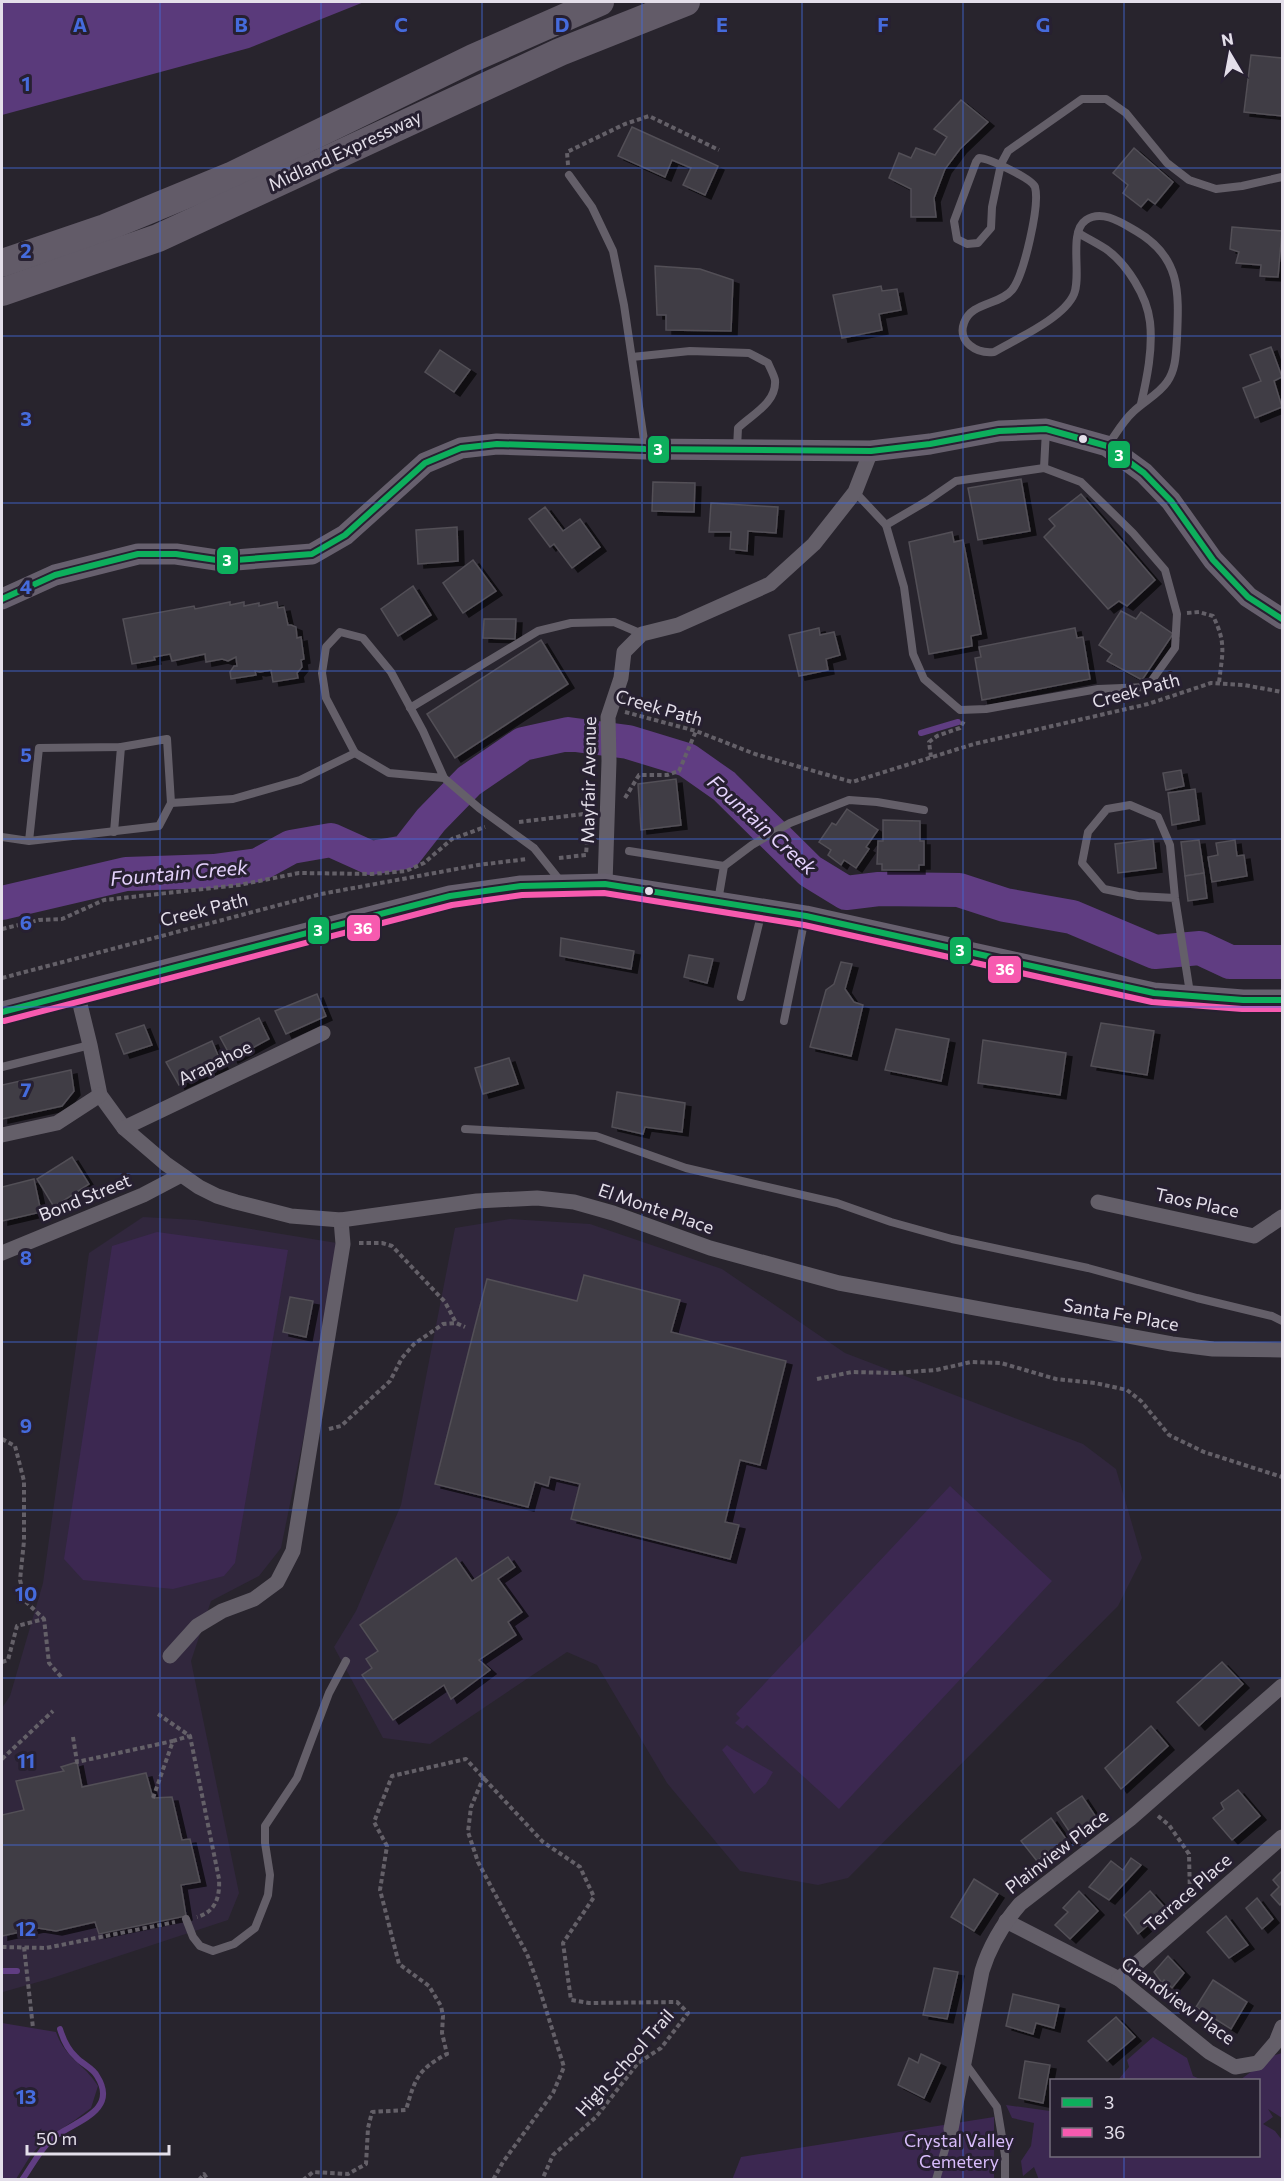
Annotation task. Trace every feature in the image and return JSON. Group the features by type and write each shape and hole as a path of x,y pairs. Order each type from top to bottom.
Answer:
{"highway":[{"name":"Midland Expressway","path":"2,263 105,228 231,176 473,58 600,2"},
{"name":"Midland Expressway","path":"2,292 158,238 560,52 686,2"}],"street":[{"path":"2,599 55,575 138,554 176,554 223,561 312,554 345,535 425,463 461,448 497,444 645,449 871,451 930,444 999,431 1046,429 1107,446 1144,474 1171,501 1213,560 1248,597 1282,619"},
{"path":"642,634 678,625 770,584 814,544 855,492 871,451"},
{"name":"Mayfair Avenue","path":"605,884 609,761 624,652 642,634"},
{"path":"2,1012 450,896 521,886 563,884 605,884 806,916 1154,993 1282,1000"},
{"name":"El Monte Place","path":"77,992 100,1095 124,1128 181,1175 217,1196 267,1212 314,1219 341,1220 477,1201 537,1198 574,1202 613,1212 721,1251 839,1283 955,1305"},
{"name":"Arapahoe","path":"124,1128 323,1033"},
{"path":"2,1135 57,1123 100,1095"},
{"name":"Bond Street","path":"2,1253 143,1195 181,1175"},
{"name":"Taos Place","path":"1098,1202 1254,1236 1282,1217"},
{"path":"170,1656 197,1626 222,1611 254,1599 277,1582 293,1551 343,1244 341,1220"},
{"name":"Santa Fe Place","path":"955,1305 1172,1344 1213,1349 1282,1350"},
{"name":"Plainview Place","path":"951,2128 985,1962 1006,1920 1038,1888 1130,1819 1282,1686"},
{"name":"Terrace Place","path":"1119,1979 1282,1837"},
{"name":"Grandview Place","path":"1006,1920 1119,1979 1209,2052 1235,2067 1258,2063 1276,2042 1282,2027"}],"lane":[{"path":"1107,446 1131,413 1167,383 1173,370 1178,306 1174,273 1162,252 1144,236 1105,216 1086,219 1079,226 1074,295 1060,313 994,352 983,354 974,350 965,338 963,324 969,313 1006,296 1013,289 1022,270 1036,210 1034,184 1001,164 985,158 979,158 976,162 954,221 957,239 967,244 978,243 991,228 992,207 1001,164 1008,151 1082,99 1106,99 1126,112 1167,163 1189,180 1216,189 1282,177"},
{"path":"569,175 592,207 612,251 624,304 645,449"},
{"path":"1078,233 1106,248 1122,263 1137,285 1147,311 1150,321 1149,345 1141,404"},
{"path":"632,357 690,351 737,352 749,353 768,363 775,381 772,396 759,411 738,428 737,450"},
{"path":"1044,468 1046,429"},
{"path":"855,492 886,525 904,587 914,654 924,679 960,710 986,709 1098,689 1148,687 1175,648 1177,614 1166,570 1133,533 1081,482 1044,468 956,481 886,525"},
{"path":"410,708 538,631 571,623 614,622 642,634"},
{"path":"444,778 389,773 355,753 326,698 322,673 326,647 340,632 363,638 391,672 444,778 479,808 534,848 563,884"},
{"path":"2,837 29,841 159,826 171,803 167,739 121,747 39,748 29,841"},
{"path":"114,832 121,747"},
{"path":"171,803 232,799 300,780 355,753"},
{"path":"717,902 724,866 752,845 790,823 849,800 924,810"},
{"path":"1175,898 1138,896 1104,889 1082,863 1088,832 1107,809 1130,805 1158,817 1170,845 1175,898 1190,996"},
{"path":"629,851 724,866"},
{"path":"741,997 762,909"},
{"path":"784,1021 806,916"},
{"path":"2,1067 90,1045"},
{"name":"Santa Fe Place","path":"465,1129 596,1136 686,1168 837,1203 891,1222 952,1239 1088,1268 1272,1316 1282,1322"},
{"path":"186,1919 193,1937 200,1946 213,1951 234,1944 255,1929 268,1895 270,1875 265,1826 297,1778 329,1693 346,1661"},
{"path":"964,2062 997,2107 1005,2155 1005,2180"},
{"name":"Plainview Place","path":"936,2180 951,2128"}],"path":[{"path":"569,175 567,152 625,124 649,116 719,150"},
{"path":"1177,614 1199,612 1214,616 1222,633 1224,648 1219,683"},
{"name":"Creek Path","path":"615,714 696,731 755,754 852,782 974,744 1148,704 1211,683 1282,692"},
{"path":"931,757 929,742 937,736 960,728 970,710"},
{"path":"2,929 39,920 62,919 104,900 239,885 299,873 372,874 406,871 424,863 452,839 483,827 619,809 639,775 667,775 680,771 696,731"},
{"name":"Creek Path","path":"2,978 48,964 321,894 478,864 586,855 590,809"},
{"path":"365,1242 392,1246 445,1302 456,1323"},
{"path":"312,1434 341,1426 390,1381 402,1358 414,1344 443,1324 456,1323 465,1326"},
{"path":"817,1379 852,1372 896,1373 936,1370 971,1362 1001,1363 1056,1379 1095,1383 1126,1390 1142,1401 1169,1435 1204,1452 1282,1477"},
{"path":"2,1438 15,1446 24,1481 24,1541 20,1580 25,1601 44,1619 49,1663 63,1679"},
{"path":"2,1662 8,1660 17,1626 44,1619"},
{"path":"2,1759 53,1711"},
{"path":"2,1947 46,1948 202,1916 215,1905 220,1894 219,1879 189,1736 158,1714"},
{"path":"73,1737 78,1762 189,1736"},
{"path":"153,1798 173,1741"},
{"name":"High School Trail","path":"303,2180 313,2172 348,2174 366,2164 368,2128 372,2112 406,2110 415,2079 436,2060 447,2054 442,2033 441,2006 429,1986 399,1964 380,1890 387,1846 374,1822 392,1776 466,1759 543,1842 580,1867 594,1897 564,1943 571,2000 589,2003 677,2002 688,2013 662,2048 638,2063 596,2117 554,2155 542,2180"},
{"path":"484,1776 471,1808 468,1832 478,1862 526,1954 538,1984 564,2067 553,2093 503,2162 493,2180"},
{"path":"1146,1805 1169,1825 1189,1854 1190,1918"},
{"path":"24,1947 33,2028"},
{"path":"200,2180 204,2174 208,2180"}],"shaded area":[{"path":"2,2 364,2 249,48 2,115"},
{"path":"143,1217 196,1220 343,1244 281,1548 259,1576 211,1601 191,1661 239,1893 228,1920 3,1992 2,1708 10,1696 43,1583 89,1253"},
{"path":"510,1219 590,1224 722,1269 845,1353 1083,1444 1116,1469 1142,1558 1118,1606 848,1878 818,1885 740,1871 667,1783 597,1665 567,1652 430,1744 383,1738 334,1647 356,1611 401,1505 455,1228"}],"green space":[{"path":"157,1232 288,1250 235,1563 224,1576 173,1589 83,1580 64,1559 112,1246"},
{"path":"950,1486 1052,1581 839,1809 747,1725 743,1729 735,1723 740,1718 736,1714"},
{"path":"727,1745 773,1772 766,1784 754,1794 722,1750"},
{"path":"2,2023 56,2032 65,2049 98,2086 91,2108 43,2141 16,2179 2,2179"},
{"path":"1153,2037 1187,2058 1193,2076 1200,2079 1119,2079 1129,2067 1127,2060"},
{"path":"1282,2053 1282,2118 1268,2109 1273,2117 1263,2124 1275,2131 1282,2140 1282,2179 1039,2180 1034,2167 1023,2176 1021,2161 1031,2146 1034,2123 1012,2118 1006,2105 1050,2111 1050,2157 1260,2157 1260,2079 1241,2079 1272,2056"},
{"name":"Crystal Valley Cemetery","path":"994,2117 994,2179 732,2180 741,2157"}],"building":[{"path":"1251,55 1282,58 1282,116 1244,112"},
{"path":"961,100 988,122 960,149 945,169 934,198 936,217 911,217 911,189 889,178 899,153 911,158 916,148 935,155 947,137 934,129"},
{"path":"632,127 718,166 705,195 683,185 691,168 672,160 665,177 618,156"},
{"path":"1134,148 1173,182 1155,204 1148,199 1141,207 1123,193 1128,185 1113,173"},
{"path":"1232,227 1282,231 1278,277 1260,276 1261,265 1236,263 1239,252 1230,249"},
{"path":"655,266 700,269 733,280 731,331 666,330 666,315 657,315"},
{"path":"881,286 882,291 897,289 901,310 879,314 882,330 842,338 833,295"},
{"path":"1271,347 1282,377 1274,381 1282,407 1255,418 1243,388 1261,381 1250,355"},
{"path":"440,350 470,370 454,392 425,372"},
{"path":"1021,479 1030,531 978,540 968,488"},
{"path":"653,482 695,483 694,512 652,511"},
{"path":"1081,494 1155,580 1127,606 1119,601 1108,609 1044,537 1055,526 1049,519"},
{"path":"711,503 778,507 776,533 748,531 747,551 730,549 731,532 709,532"},
{"path":"545,507 563,531 580,519 600,547 572,568 554,544 550,547 529,519"},
{"path":"457,527 458,561 418,564 416,530"},
{"path":"952,532 954,542 963,540 981,634 971,636 972,646 929,654 909,542"},
{"path":"473,560 496,591 463,613 443,583"},
{"path":"413,586 431,615 398,636 381,609"},
{"path":"230,602 230,605 244,602 244,606 259,603 259,606 277,602 278,608 284,607 288,625 296,627 297,638 301,637 304,659 301,660 302,667 297,673 298,678 273,682 271,670 255,671 256,675 231,679 230,672 234,666 237,666 236,657 228,661 222,659 206,662 205,654 172,661 170,654 154,657 155,660 132,664 123,619"},
{"path":"1121,611 1136,619 1141,612 1173,634 1142,680 1107,661 1112,654 1099,645"},
{"path":"484,619 516,619 515,639 483,638"},
{"path":"819,628 820,635 834,632 840,655 826,659 828,670 799,676 789,635"},
{"path":"1075,628 1077,638 1083,637 1090,679 982,700 975,658 981,657 979,647"},
{"path":"541,640 568,684 455,758 427,714"},
{"path":"1181,770 1184,786 1166,790 1163,773"},
{"path":"676,779 681,825 641,830 638,784"},
{"path":"1195,789 1199,820 1172,825 1168,793"},
{"path":"847,809 878,830 866,847 869,849 856,868 844,860 841,865 828,855 831,850 819,842 832,823 836,825"},
{"path":"883,820 920,821 920,841 924,841 924,865 919,865 919,870 882,870 882,864 877,864 878,841 883,841"},
{"path":"1153,839 1156,868 1118,873 1115,844"},
{"path":"1199,840 1204,873 1185,876 1181,842"},
{"path":"1235,840 1237,856 1244,855 1247,876 1212,882 1208,857 1218,855 1216,843"},
{"path":"1204,873 1207,898 1188,901 1185,876"},
{"path":"561,938 634,951 631,969 560,956"},
{"path":"689,955 713,959 707,983 684,977"},
{"path":"841,962 852,964 845,989 854,1002 863,1005 851,1056 810,1047 826,990 834,984"},
{"path":"317,994 326,1016 286,1034 275,1011"},
{"path":"259,1018 269,1039 232,1059 220,1037"},
{"path":"1101,1023 1154,1031 1147,1075 1091,1066"},
{"path":"144,1025 152,1045 124,1054 116,1034"},
{"path":"896,1029 949,1039 941,1081 885,1070"},
{"path":"983,1040 1066,1053 1060,1095 978,1083"},
{"path":"212,1041 222,1065 179,1085 166,1062"},
{"path":"509,1058 518,1084 483,1094 475,1068"},
{"path":"71,1070 74,1091 62,1106 2,1119 2,1085"},
{"path":"617,1092 685,1103 682,1132 645,1127 643,1134 612,1127"},
{"path":"72,1157 89,1184 54,1207 37,1179"},
{"path":"34,1179 41,1212 2,1221 2,1187"},
{"path":"584,1275 680,1300 671,1332 786,1361 760,1465 740,1460 725,1522 739,1525 730,1559 571,1519 580,1484 550,1477 548,1486 535,1482 528,1507 435,1484 487,1279 577,1301"},
{"path":"290,1297 313,1301 306,1337 283,1332"},
{"path":"508,1557 515,1567 498,1579 522,1612 508,1622 516,1635 479,1660 490,1670 451,1699 444,1685 393,1720 362,1675 372,1668 366,1659 378,1651 360,1625 456,1558 472,1581"},
{"path":"1222,1662 1243,1684 1199,1726 1177,1702"},
{"path":"1151,1726 1168,1746 1121,1789 1105,1768"},
{"path":"77,1762 82,1787 146,1773 153,1798 172,1797 182,1840 190,1839 200,1882 181,1885 186,1916 99,1934 95,1922 56,1931 38,1928 2,1936 2,1815 24,1810 16,1781 64,1771 61,1767"},
{"path":"1238,1790 1260,1816 1232,1840 1213,1818 1224,1809 1221,1803"},
{"path":"1082,1796 1096,1817 1071,1834 1057,1813"},
{"path":"1051,1818 1066,1839 1037,1861 1021,1841"},
{"path":"1131,1858 1141,1865 1109,1900 1089,1887 1111,1861 1123,1870"},
{"path":"1282,1871 1282,1902 1280,1905 1271,1895 1279,1887 1273,1880"},
{"path":"974,1879 998,1894 974,1931 951,1917"},
{"path":"1079,1891 1098,1911 1070,1939 1055,1925 1068,1912 1063,1908"},
{"path":"1150,1891 1166,1909 1138,1934 1124,1915"},
{"path":"1257,1898 1273,1919 1262,1929 1246,1908"},
{"path":"1226,1916 1248,1945 1229,1958 1207,1932"},
{"path":"1168,1956 1184,1973 1172,1988 1164,1980 1162,1983 1154,1972"},
{"path":"934,1968 958,1972 947,2019 923,2015"},
{"path":"1213,1980 1247,2002 1231,2029 1196,2007"},
{"path":"1013,1994 1059,2005 1054,2028 1036,2023 1033,2034 1006,2026"},
{"path":"1116,2017 1135,2037 1107,2061 1088,2041"},
{"path":"921,2054 940,2063 924,2098 898,2085 909,2058 918,2063"},
{"path":"1025,2061 1050,2065 1043,2103 1019,2098"}],"waterway":[{"path":"921,733 958,722"},
{"name":"Fountain Creek","path":"2,903 126,874 214,871 258,865 291,847 331,840 371,858 406,852 431,820 469,781 523,744 568,734 628,742 687,760 724,786 810,871 846,893 879,889 959,890 1005,905 1072,917 1155,952 1200,948 1230,962 1282,962"},
{"path":"2,1971 17,1971"},
{"path":"22,2180 48,2142 91,2114 103,2099 102,2088 97,2076 71,2051 60,2029"}],"transit line":[{"name":"3","path":"2,599 55,575 138,554 176,554 223,561 312,554 345,535 425,463 461,448 497,444 645,449 871,451 930,444 999,431 1046,429 1107,446 1144,473 1171,501 1213,560 1248,597 1282,619"},
{"name":"3","path":"2,1012 450,896 521,886 605,884 806,916 1154,993 1243,1000 1282,1000"},
{"name":"36","path":"4,1021 452,905 522,895 604,893 804,925 1152,1002 1242,1009 1282,1009"}]}
